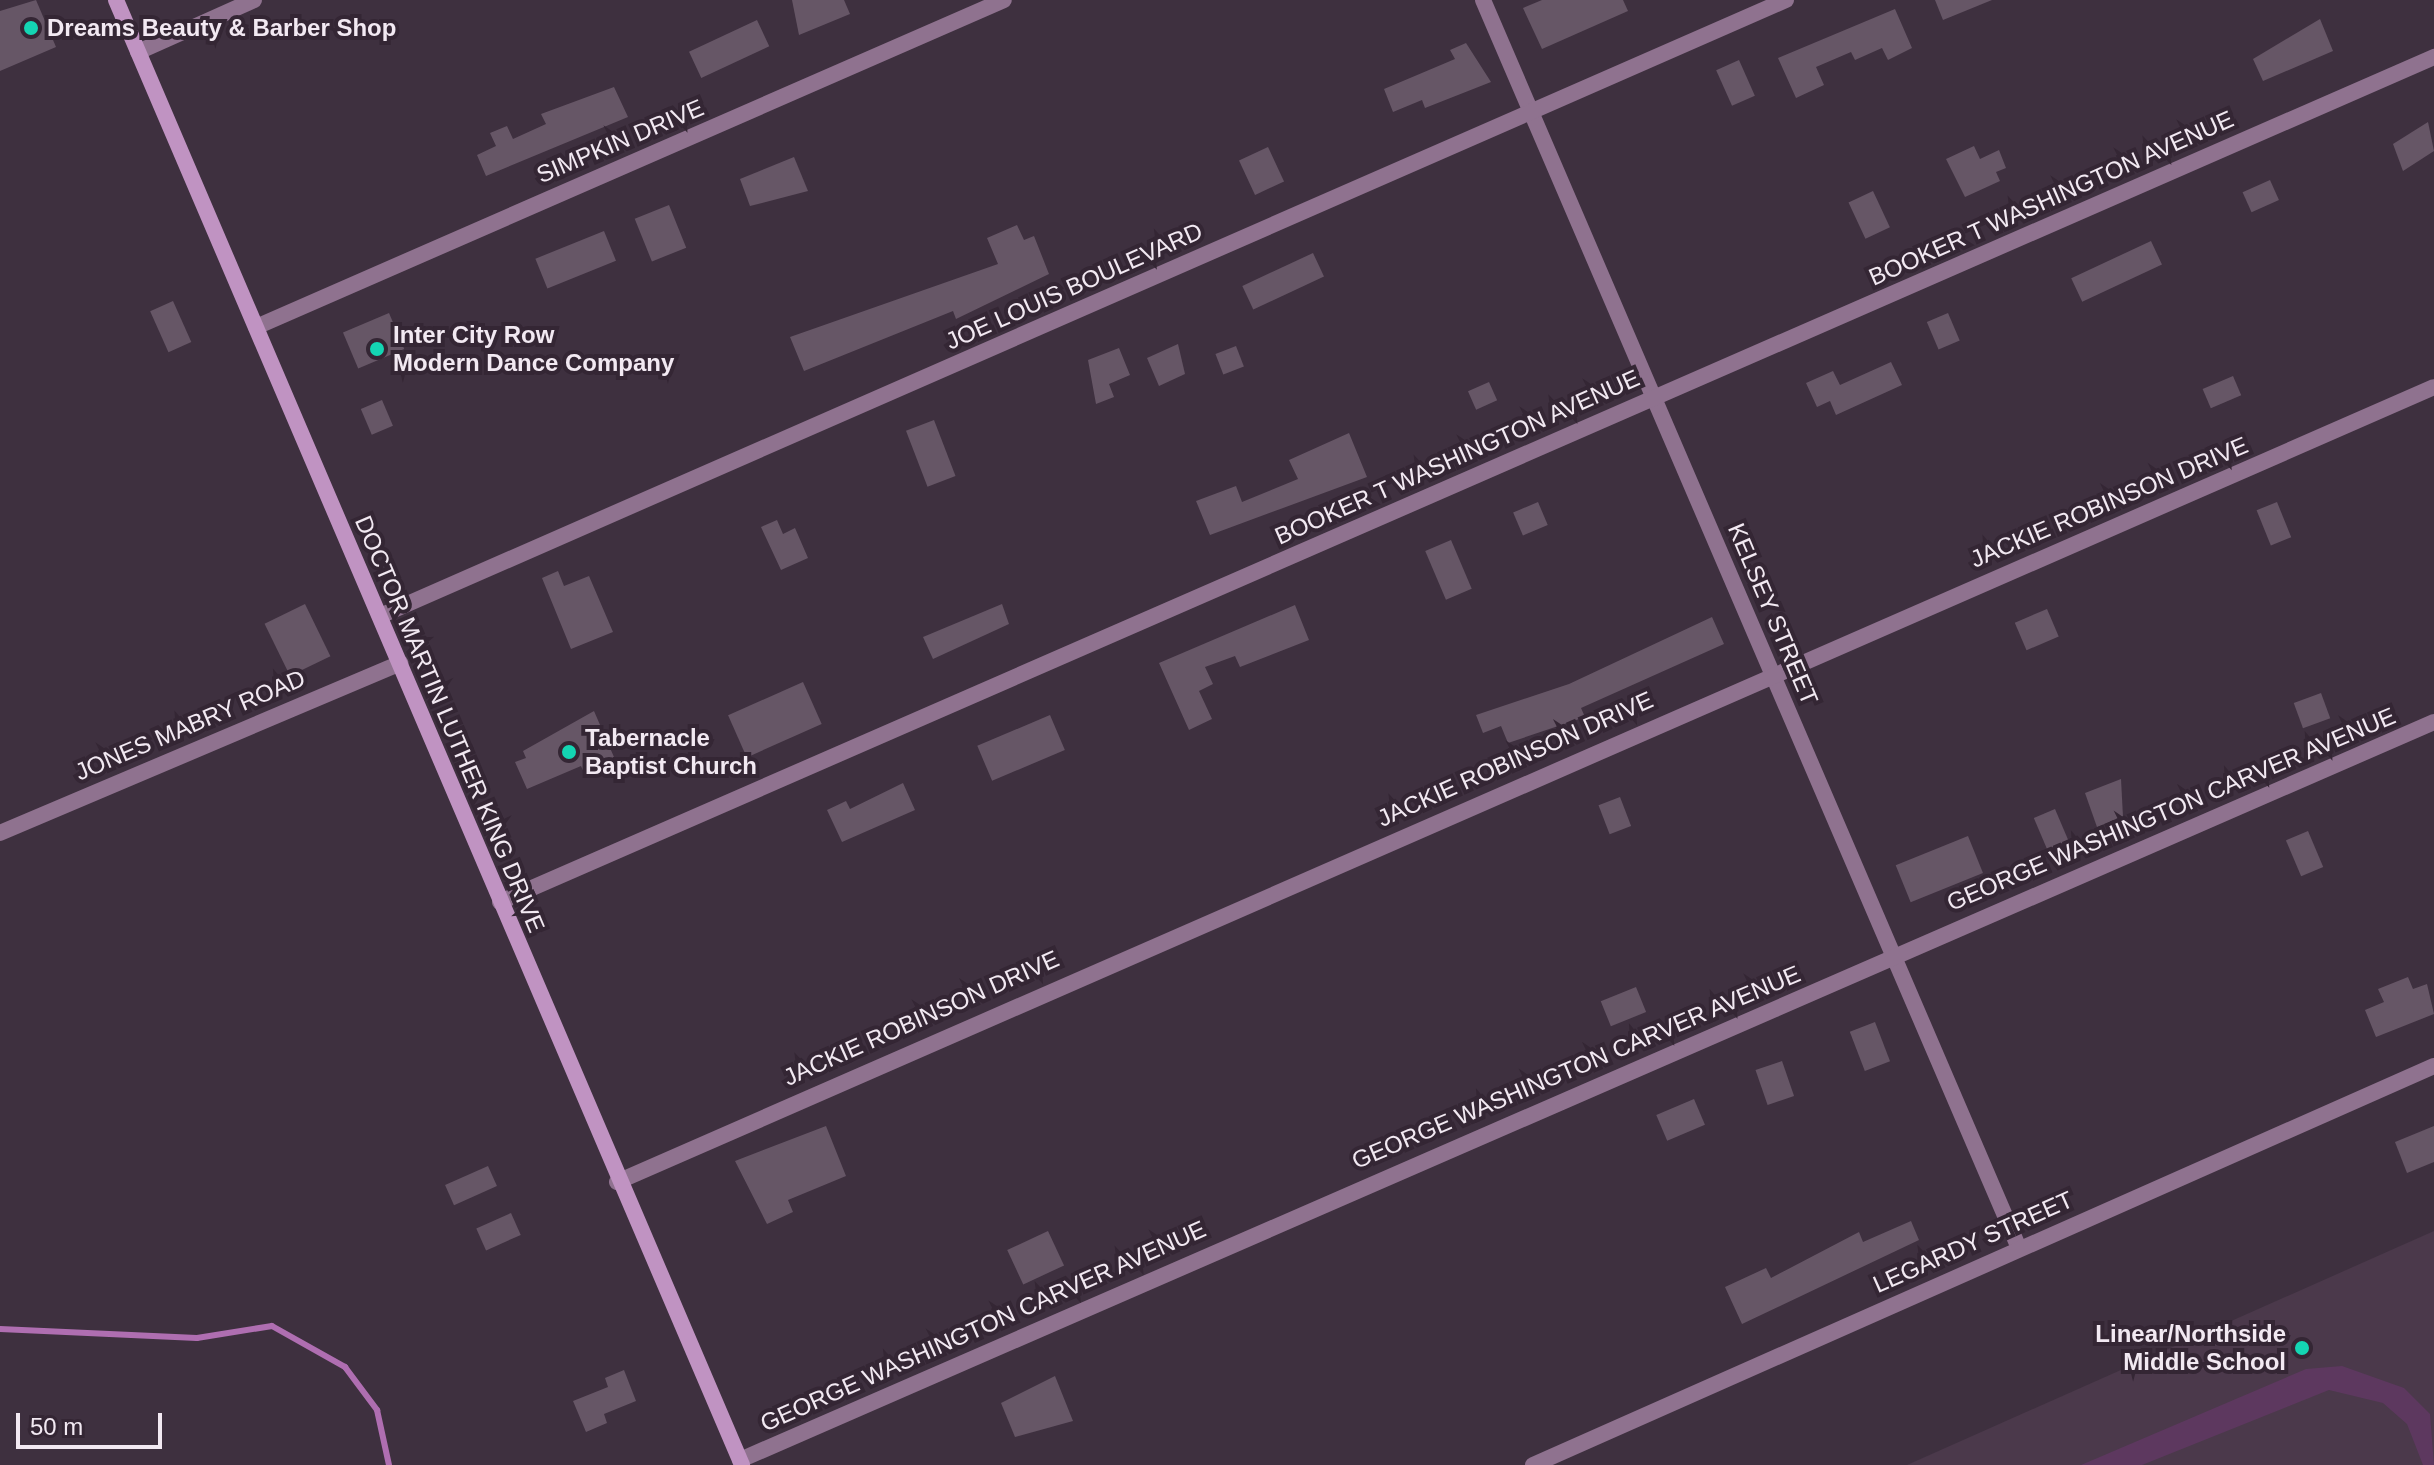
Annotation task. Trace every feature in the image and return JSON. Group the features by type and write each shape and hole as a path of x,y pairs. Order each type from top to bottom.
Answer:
{"main road":[{"name":"DOCTOR MARTIN LUTHER KING DRIVE","path":"116,0 400,663 617,1182 741,1462"}],"street":[{"path":"138,52 254,0"},
{"name":"SIMPKIN DRIVE","path":"256,327 1004,0"},
{"name":"KELSEY STREET","path":"1483,0 2019,1248"},
{"name":"JOE LOUIS BOULEVARD","path":"380,616 1786,0"},
{"name":"BOOKER T WASHINGTON AVENUE","path":"500,902 2434,57"},
{"name":"JACKIE ROBINSON DRIVE","path":"617,1182 1772,673 2434,387"},
{"name":"JONES MABRY ROAD","path":"0,833 400,663"},
{"name":"GEORGE WASHINGTON CARVER AVENUE","path":"741,1462 1893,955 2434,722"},
{"name":"LEGARDY STREET","path":"1533,1465 2434,1066"}],"shaded area":[{"name":"Linear/Northside Middle School","path":"2434,1231 2434,1465 1907,1465"},
{"path":"2342,1366 2404,1388 2430,1414 2434,1465 2423,1465 2407,1424 2383,1403 2329,1390 2142,1465 2081,1465 2306,1369"}],"building":[{"name":"Dreams Beauty & Barber Shop","path":"36,0 56,47 0,71 0,11"},
{"path":"792,0 844,0 850,14 799,35"},
{"path":"1542,0 1623,0 1628,11 1542,49 1523,8"},
{"path":"1935,0 1992,0 1943,20"},
{"path":"1895,9 1912,48 1888,60 1882,48 1855,60 1851,52 1816,67 1824,85 1796,98 1778,58"},
{"path":"2320,19 2333,51 2263,81 2253,59"},
{"path":"757,20 769,46 701,78 689,52"},
{"path":"1466,43 1491,82 1425,108 1422,100 1393,112 1384,89 1455,59 1450,50"},
{"path":"1739,60 1755,96 1732,106 1716,70"},
{"path":"614,87 628,117 486,176 477,155 496,146 490,133 507,126 513,139 546,124 541,114"},
{"path":"2428,122 2434,151 2403,171 2393,144"},
{"path":"1974,146 1980,159 1999,150 2006,168 1996,172 2000,181 1965,197 1946,159"},
{"path":"1268,147 1284,181 1255,195 1239,161"},
{"path":"794,157 808,191 750,206 740,179"},
{"path":"2270,180 2279,200 2252,212 2243,192"},
{"path":"1873,191 1890,227 1865,239 1849,202"},
{"path":"669,205 686,248 652,262 635,219"},
{"path":"1017,225 1024,240 1034,236 1049,274 956,319 953,311 804,371 790,337 998,264 987,238"},
{"path":"604,231 616,261 547,288 535,259"},
{"path":"2151,241 2162,265 2082,302 2071,278"},
{"path":"1313,253 1324,277 1253,310 1242,286"},
{"path":"173,301 191,342 168,352 150,311"},
{"path":"389,313 404,349 358,368 343,333"},
{"path":"1948,313 1960,341 1939,350 1927,322"},
{"path":"1178,344 1185,374 1159,386 1147,358"},
{"path":"1236,346 1244,367 1223,374 1215,354"},
{"path":"1119,348 1130,375 1109,384 1114,397 1096,404 1088,360"},
{"path":"1891,362 1902,385 1836,415 1830,401 1817,407 1806,383 1833,371 1840,385"},
{"path":"2233,376 2241,395 2211,408 2203,389"},
{"path":"1489,382 1497,400 1476,410 1468,391"},
{"path":"382,400 393,426 372,435 361,409"},
{"path":"934,420 956,476 927,487 906,431"},
{"path":"1349,433 1367,477 1210,535 1196,501 1236,486 1242,502 1298,479 1289,460"},
{"path":"1538,502 1548,525 1523,536 1513,513"},
{"path":"2277,502 2291,537 2271,545 2257,510"},
{"path":"777,520 783,534 795,528 808,558 781,570 761,527"},
{"path":"1451,540 1472,589 1446,600 1425,551"},
{"path":"558,571 564,586 589,576 613,632 571,649 542,578"},
{"path":"305,604 330,656 290,676 265,624"},
{"path":"1002,604 1009,624 933,659 923,637"},
{"path":"1295,605 1309,640 1240,667 1235,656 1205,667 1213,684 1199,691 1212,719 1189,730 1159,663"},
{"path":"2047,609 2059,637 2027,650 2015,623"},
{"path":"1712,617 1724,644 1581,708 1585,717 1508,743 1501,726 1483,733 1476,715 1569,684"},
{"path":"803,682 822,724 747,757 728,715"},
{"path":"2321,693 2330,718 2303,728 2294,703"},
{"path":"594,711 617,764 586,777 581,766 527,789 515,762 526,758 523,751"},
{"path":"1050,715 1065,750 992,781 977,746"},
{"path":"2121,779 2123,817 2097,827 2085,793"},
{"path":"903,783 915,810 842,842 827,810 846,801 850,809"},
{"path":"1620,797 1631,826 1610,834 1599,805"},
{"path":"2055,809 2068,840 2047,849 2034,818"},
{"path":"2308,831 2323,867 2301,876 2286,840"},
{"path":"1968,836 1983,873 1911,902 1896,865"},
{"path":"2408,977 2413,989 2427,984 2434,1014 2376,1037 2365,1010 2384,1002 2378,989"},
{"path":"1636,987 1646,1012 1611,1026 1601,1001"},
{"path":"1875,1022 1890,1061 1865,1071 1850,1032"},
{"path":"1782,1061 1794,1096 1768,1105 1756,1070"},
{"path":"1694,1099 1705,1125 1667,1141 1656,1115"},
{"path":"826,1126 846,1176 788,1200 793,1212 767,1224 735,1161"},
{"path":"2434,1126 2434,1162 2407,1173 2395,1142"},
{"path":"488,1166 497,1186 454,1205 445,1185"},
{"path":"511,1213 521,1235 486,1250 476,1228"},
{"path":"1911,1221 1919,1240 1742,1324 1725,1287 1766,1268 1771,1278 1859,1232 1863,1242"},
{"path":"1048,1231 1064,1265 1023,1284 1007,1250"},
{"path":"624,1370 636,1401 604,1414 607,1423 586,1432 573,1401 608,1387 605,1378"},
{"path":"1055,1376 1073,1421 1015,1437 1001,1403"}],"waterway":[{"path":"0,1329 197,1338 272,1326 345,1367 377,1410 389,1465"}],"place":[{"name":"Dreams Beauty & Barber Shop","path":"31,28"},
{"name":"Inter City Row Modern Dance Company","path":"377,349"},
{"name":"Tabernacle Baptist Church","path":"569,752"},
{"name":"Linear/Northside Middle School","path":"2302,1348"}]}
